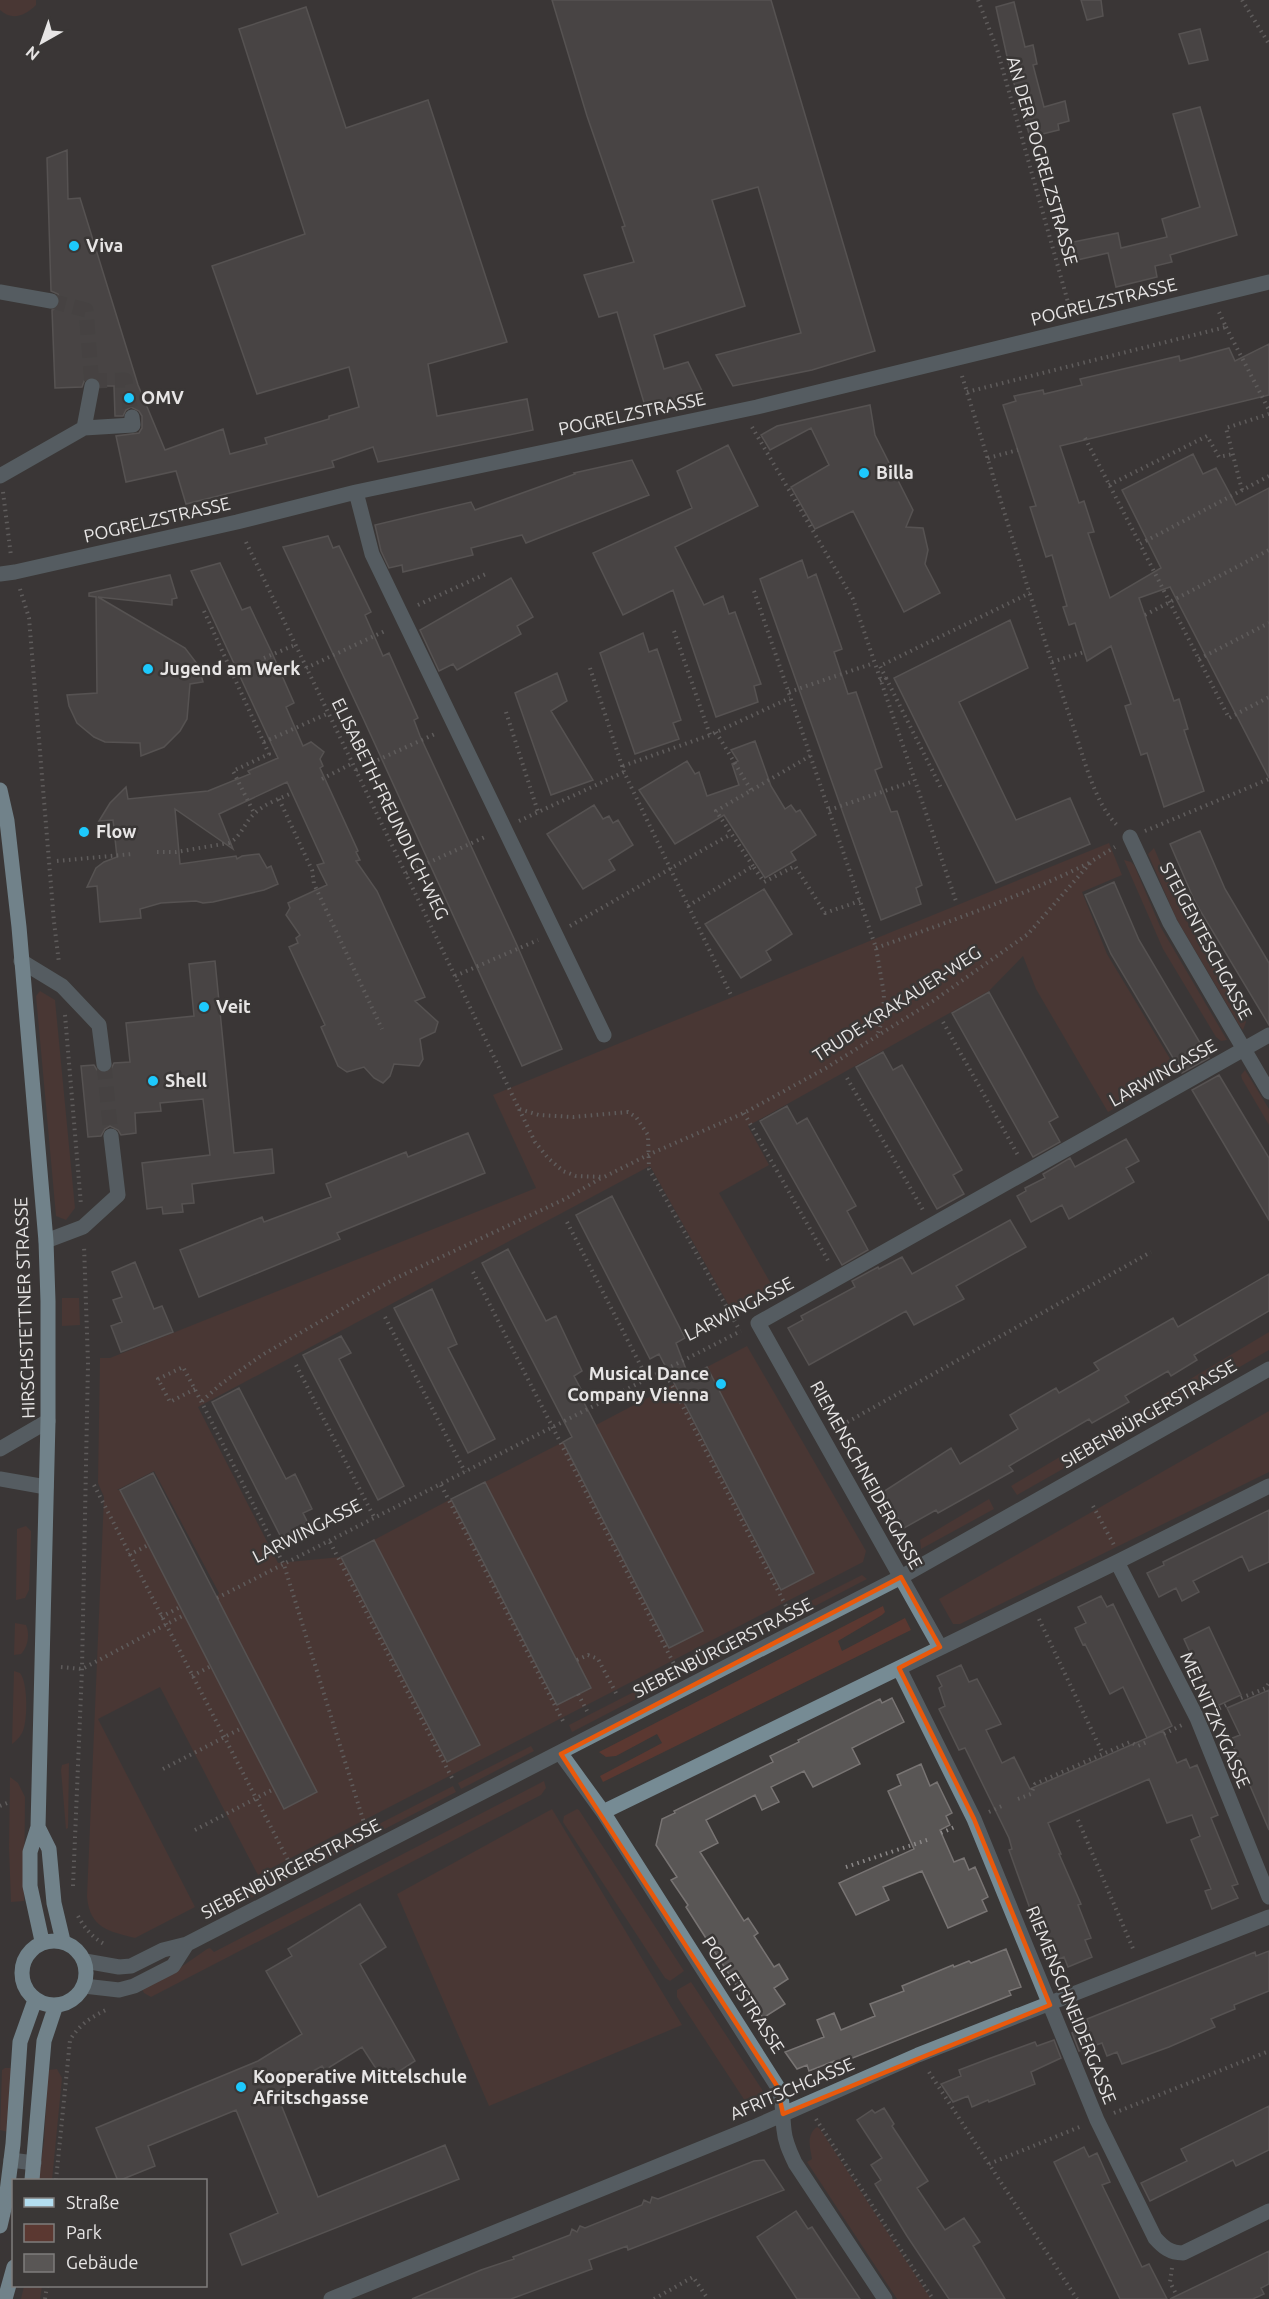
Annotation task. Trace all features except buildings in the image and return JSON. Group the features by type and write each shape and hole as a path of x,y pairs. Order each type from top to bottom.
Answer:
{"main road":[{"name":"HIRSCHSTETTNER STRASSE","path":"0,790 7,821 46,1241 48,1421 38,1827 30,1852 30,1886 42,1941"},
{"name":"HIRSCHSTETTNER STRASSE","path":"38,1827 49,1850 54,1903 63,1941"},
{"path":"42,1941 63,1941 77,1949 85,1961 87,1973 84,1986 79,1994 68,2002 56,2005 45,2004 35,2000 26,1989 21,1976 22,1962 30,1949 42,1941"},
{"path":"0,2226 11,2160 20,2042 35,2000"},
{"path":"32,2179 44,2040 56,2005"},
{"path":"5,2299 12,2273"}],"street":[{"name":"POGRELZSTRASSE","path":"0,574 237,522 356,492 757,407 1269,282"},
{"path":"0,292 51,301"},
{"path":"84,428 92,386"},
{"path":"0,476 84,428 133,425 132,417"},
{"path":"356,492 372,554 604,1035"},
{"name":"STEIGENTESCHGASSE","path":"1130,837 1170,923 1269,1092"},
{"path":"21,961 62,986 99,1025 104,1064"},
{"name":"LARWINGASSE","path":"758,1323 1269,1035"},
{"path":"46,1241 83,1227 118,1195 111,1136"},
{"name":"RIEMENSCHNEIDERGASSE","path":"758,1323 940,1647"},
{"name":"SIEBENBÜRGERSTRASSE","path":"85,1961 119,1967 131,1966 163,1950 187,1944 561,1754 901,1577 1269,1369"},
{"path":"0,1449 48,1421"},
{"path":"0,1479 46,1487"},
{"path":"603,1812 1122,1560 1269,1486"},
{"name":"MELNITZKYGASSE","path":"1122,1560 1197,1718 1269,1897"},
{"name":"RIEMENSCHNEIDERGASSE","path":"899,1668 974,1819 1097,2120 1155,2238 1162,2246 1175,2253 1182,2253 1269,2211"},
{"name":"POLLETSTRASSE","path":"561,1754 603,1812 777,2086 782,2096 786,2144 795,2163 885,2299"},
{"name":"AFRITSCHGASSE","path":"331,2299 783,2114 918,2055 1269,1917"},
{"name":"SIEBENBÜRGERSTRASSE","path":"84,1986 119,1990 134,1986 173,1965 187,1944"},
{"path":"11,2160 34,2163"}],"path":[{"name":"AN DER POGRELZSTRASSE","path":"978,0 996,49 1076,330"},
{"path":"1242,0 1269,44"},
{"path":"1219,312 1269,412 1226,428 1242,490"},
{"path":"968,392 1226,327"},
{"path":"957,358 1052,662 1092,780 1110,818 1130,837"},
{"path":"748,421 853,599 957,904"},
{"path":"1109,485 1207,436 1219,457 1233,454"},
{"path":"1085,438 1229,718 1269,697"},
{"path":"988,458 1018,450"},
{"path":"0,476 11,555"},
{"path":"1140,544 1269,476"},
{"name":"ELISABETH-FREUNDLICH-WEG","path":"246,542 508,1088"},
{"path":"1145,615 1269,550"},
{"path":"306,668 488,573"},
{"path":"21,590 29,618 54,922 62,986 83,1227 88,1363 82,1669 73,1896"},
{"path":"754,591 876,948 884,994 884,1018 876,1036"},
{"path":"942,790 880,666 1030,592"},
{"path":"204,611 269,754 233,771 254,813"},
{"path":"1199,659 1269,623"},
{"path":"674,631 710,735"},
{"path":"264,658 295,645"},
{"path":"1052,662 1084,652"},
{"path":"789,692 874,663"},
{"path":"590,668 623,766 670,870 731,995"},
{"path":"232,673 237,670"},
{"path":"880,681 886,678"},
{"path":"623,766 710,735 790,698"},
{"path":"506,712 538,812"},
{"path":"264,742 329,713"},
{"path":"356,770 454,725"},
{"path":"716,732 751,790"},
{"path":"810,756 716,811 764,882 795,866 825,914 860,902"},
{"path":"322,779 353,763"},
{"name":"TRUDE-KRAKAUER-WEG","path":"508,1088 535,1142 562,1171 576,1176 604,1177 744,1113 826,1068 933,1001 1028,934 1092,861 1130,837 1269,779"},
{"path":"829,810 914,781"},
{"path":"158,852 176,852 229,843 236,839 254,813 292,793"},
{"path":"279,799 312,870 314,884 382,1029"},
{"path":"455,976 583,920 731,834"},
{"path":"57,861 132,854"},
{"path":"876,948 1043,885 1092,861"},
{"path":"688,906 753,866"},
{"path":"943,1022 1023,1164"},
{"path":"847,1078 927,1218"},
{"path":"519,1109 539,1114 573,1117 628,1112 642,1123 648,1135 649,1169 740,1331"},
{"path":"744,1113 833,1270"},
{"path":"201,1401 262,1355 392,1280 565,1199 604,1177"},
{"path":"567,1222 647,1378"},
{"path":"842,1425 1151,1252"},
{"path":"473,1272 675,1666"},
{"path":"385,1317 465,1472"},
{"name":"LARWINGASSE","path":"217,1598 758,1323"},
{"path":"296,1365 375,1519"},
{"path":"195,1389 170,1402 158,1379 183,1367 195,1389 284,1565 365,1826"},
{"path":"664,1370 787,1608"},
{"path":"94,1485 290,1864"},
{"path":"441,1485 564,1723"},
{"path":"1093,1506 1122,1560"},
{"path":"330,1542 453,1780"},
{"path":"129,1555 148,1545"},
{"path":"161,1617 180,1607"},
{"path":"42,1666 82,1669 184,1615"},
{"path":"1037,1616 1103,1754"},
{"path":"577,1660 588,1655 598,1659 617,1695"},
{"path":"192,1676 211,1666"},
{"path":"1241,1698 1266,1688 1269,1683"},
{"path":"578,1695 587,1711"},
{"path":"1164,1734 1188,1723"},
{"path":"163,1769 242,1728"},
{"path":"1018,1799 1031,1794 1035,1784 1130,1742 1138,1746 1149,1741"},
{"path":"195,1830 274,1789"},
{"path":"0,1806 7,1803"},
{"path":"1078,1820 1136,1956"},
{"path":"941,1833 966,1822"},
{"path":"846,1867 927,1840"},
{"path":"76,1908 84,1927 95,1939 112,1948"},
{"path":"56,2179 70,2040 89,2017 116,2005"},
{"path":"1105,2117 1269,2051"},
{"path":"929,2072 1077,2299"},
{"path":"814,2116 933,2299"},
{"path":"989,2164 1089,2123"},
{"path":"654,2299 693,2277 708,2299"},
{"path":"1170,2282 1177,2296"}],"highlighted area":[{"path":"901,1577 940,1647 899,1668 974,1819 1050,2005 783,2114 777,2086 561,1754"}],"green space":[{"path":"0,0 36,0 36,5 23,14 14,16 0,10"},
{"path":"1109,843 1122,875 1082,892 1107,954 1178,1072 1108,1112 1036,989 1023,956 989,991 748,1126 769,1165 719,1193 774,1289 733,1313 650,1166 198,1407 278,1563 341,1557 447,1762 480,1745 374,1540 451,1499 557,1705 591,1688 485,1482 563,1442 669,1648 703,1630 596,1425 674,1384 780,1590 813,1573 707,1367 747,1346 866,1551 863,1562 258,1875 160,1687 98,1719 195,1907 135,1938 109,1930 96,1922 92,1916 87,1897 104,1497 98,1483 100,1358 110,1358 536,1188 493,1095","holes":["154,1471 219,1593 217,1598 317,1792 284,1808 120,1490 117,1490"]},
{"path":"1154,848 1181,911 1246,1022 1243,1030 1176,918 1148,854"},
{"path":"1124,860 1134,865 1160,926 1227,1040 1221,1041 1216,1037 1163,949"},
{"path":"40,991 55,1000 75,1208 66,1220 56,1216 36,996"},
{"path":"1245,1070 1269,1109 1269,1125 1242,1079 1241,1075"},
{"path":"62,1298 79,1298 80,1325 62,1326"},
{"path":"1269,1332 1269,1350 1134,1428 1127,1417"},
{"path":"1269,1411 1269,1472 960,1624 953,1624 939,1599"},
{"path":"1105,1430 1112,1441 1017,1495 1011,1486"},
{"path":"989,1499 994,1509 921,1549 920,1540"},
{"path":"26,1526 31,1531 29,1590 25,1598 16,1600 17,1529"},
{"path":"862,1575 867,1579 794,1617 791,1611"},
{"path":"883,1606 885,1612 882,1615 838,1641 842,1651 905,1618 911,1630 603,1782 600,1776 662,1743 657,1734 616,1756 606,1757 599,1752"},
{"path":"787,1613 790,1619 682,1675 679,1669"},
{"path":"15,1623 26,1625 28,1636 27,1644 21,1654 14,1655"},
{"path":"14,1671 20,1673 23,1678 26,1712 22,1733 12,1744"},
{"path":"675,1671 678,1677 572,1732 569,1725"},
{"path":"531,1746 534,1751 461,1789 458,1783"},
{"path":"69,1763 68,1828 66,1829 61,1770 62,1765"},
{"path":"10,1777 18,1783 25,1797 24,1901 11,1902 9,1847"},
{"path":"544,1781 546,1788 541,1795 151,1997 144,1993 142,1989 174,1972 207,1949 210,1948 214,1952"},
{"path":"453,1786 456,1792 298,1874 297,1866"},
{"path":"552,1809 682,2025 489,2106 397,1894"},
{"path":"577,1809 684,1971 670,1981 665,1978 563,1822 564,1816"},
{"path":"288,1872 291,1878 243,1902 240,1896"},
{"path":"691,1982 763,2091 760,2101 747,2104 677,1997 677,1990"},
{"path":"12,2068 8,2132 0,2130 2,2070"},
{"path":"57,2069 62,2078 52,2179 38,2179 44,2142 48,2070"},
{"path":"817,2127 931,2299 897,2299 807,2162 812,2159 810,2137"},
{"path":"24,2287 42,2287 40,2299 21,2299"}],"tunnel":[{"path":"51,301 86,310 92,386"},
{"path":"92,381 125,380 132,417"},
{"path":"104,1064 111,1136"}],"place":[{"name":"Viva","path":"74,246"},
{"name":"OMV","path":"129,398"},
{"name":"Billa","path":"864,473"},
{"name":"Jugend am Werk","path":"148,669"},
{"name":"Flow","path":"84,832"},
{"name":"Veit","path":"204,1007"},
{"name":"Shell","path":"153,1081"},
{"name":"Musical Dance Company Vienna","path":"721,1384"},
{"name":"Kooperative Mittelschule Afritschgasse","path":"241,2087"}]}
